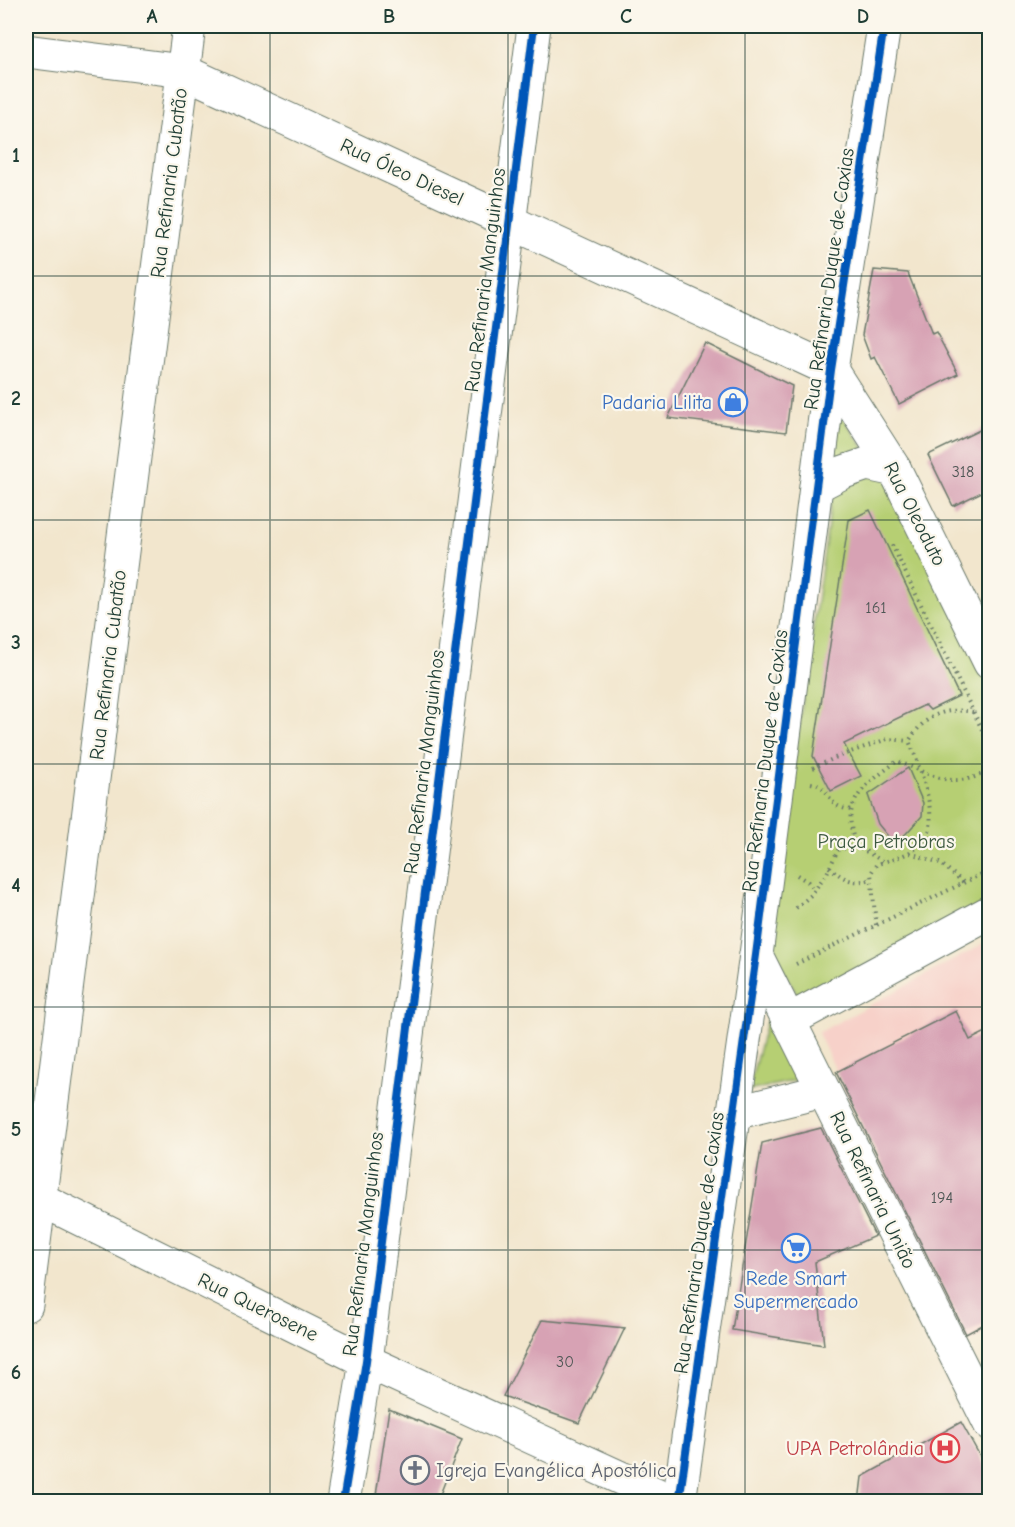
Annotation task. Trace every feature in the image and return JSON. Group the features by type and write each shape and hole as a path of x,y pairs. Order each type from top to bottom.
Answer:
{"street":[{"name":"Rua Refinaria Cubatão","path":"26,1305 189,26"},
{"name":"Rua Refinaria Manguinhos","path":"343,1502 366,1360 534,26"},
{"name":"Rua Refinaria Duque de Caxias","path":"679,1502 756,955 831,370 884,26"},
{"name":"Rua Óleo Diesel","path":"26,51 183,71 831,370"},
{"name":"Rua Oleoduto","path":"831,370 895,470 990,663"},
{"path":"816,486 841,473 867,464 895,470"},
{"path":"788,1020 990,912"},
{"name":"Rua Refinaria União","path":"756,955 990,1424"},
{"path":"734,1113 824,1091"},
{"name":"Rua Querosene","path":"40,1199 366,1360 673,1502"}],"path":[{"path":"889,537 990,746"},
{"path":"909,741 915,730 938,713 953,710 973,712"},
{"path":"809,770 887,739 909,741"},
{"path":"876,925 871,873 876,865 909,853 926,838 931,816 921,771 909,741"},
{"path":"855,845 850,813 859,795 872,780 897,761 954,782 969,780 990,770"},
{"path":"810,783 820,785 828,792 835,806 852,810"},
{"path":"794,910 811,895 838,850 855,845 884,862"},
{"path":"909,853 940,862 963,882"},
{"path":"829,867 843,878 852,881 859,883 871,879"},
{"path":"792,966 990,870"}],"shaded area":[{"path":"989,941 989,1332 966,1344 818,1033"}],"green space":[{"path":"834,404 870,457 832,470"},
{"name":"Praça Petrobras","path":"864,474 890,478 989,679 989,902 800,1000 768,942 833,490"},
{"path":"768,1015 801,1079 748,1091"}],"building":[{"path":"874,270 908,273 932,334 936,332 958,374 899,404 875,357 871,359 862,335"},
{"name":"Padaria Lilita","path":"705,343 792,386 786,432 668,418"},
{"path":"990,425 990,488 953,506 928,455"},
{"path":"870,510 959,696 930,710 925,705 844,744 861,776 831,791 813,756 849,520"},
{"path":"908,768 923,803 922,816 902,838 891,840 878,824 868,795"},
{"path":"956,1011 970,1040 990,1030 990,1321 966,1334 836,1072"},
{"name":"Rede Smart Supermercado","path":"821,1128 875,1236 815,1262 824,1345 732,1330 762,1143"},
{"path":"542,1320 625,1328 579,1423 503,1396"},
{"name":"Igreja Evangélica Apostólica","path":"389,1409 462,1439 437,1502 375,1502"},
{"name":"UPA Petrolândia","path":"961,1422 990,1474 990,1502 859,1502 862,1477"}],"cycle path":[{"path":"343,1502 366,1361 534,26"},
{"path":"679,1502 756,955 831,370 884,26"}],"place":[{"name":"Padaria Lilita","path":"733,402"},
{"name":"Rede Smart Supermercado","path":"796,1248"},
{"name":"UPA Petrolândia","path":"945,1448"},
{"name":"Igreja Evangélica Apostólica","path":"415,1470"}]}
